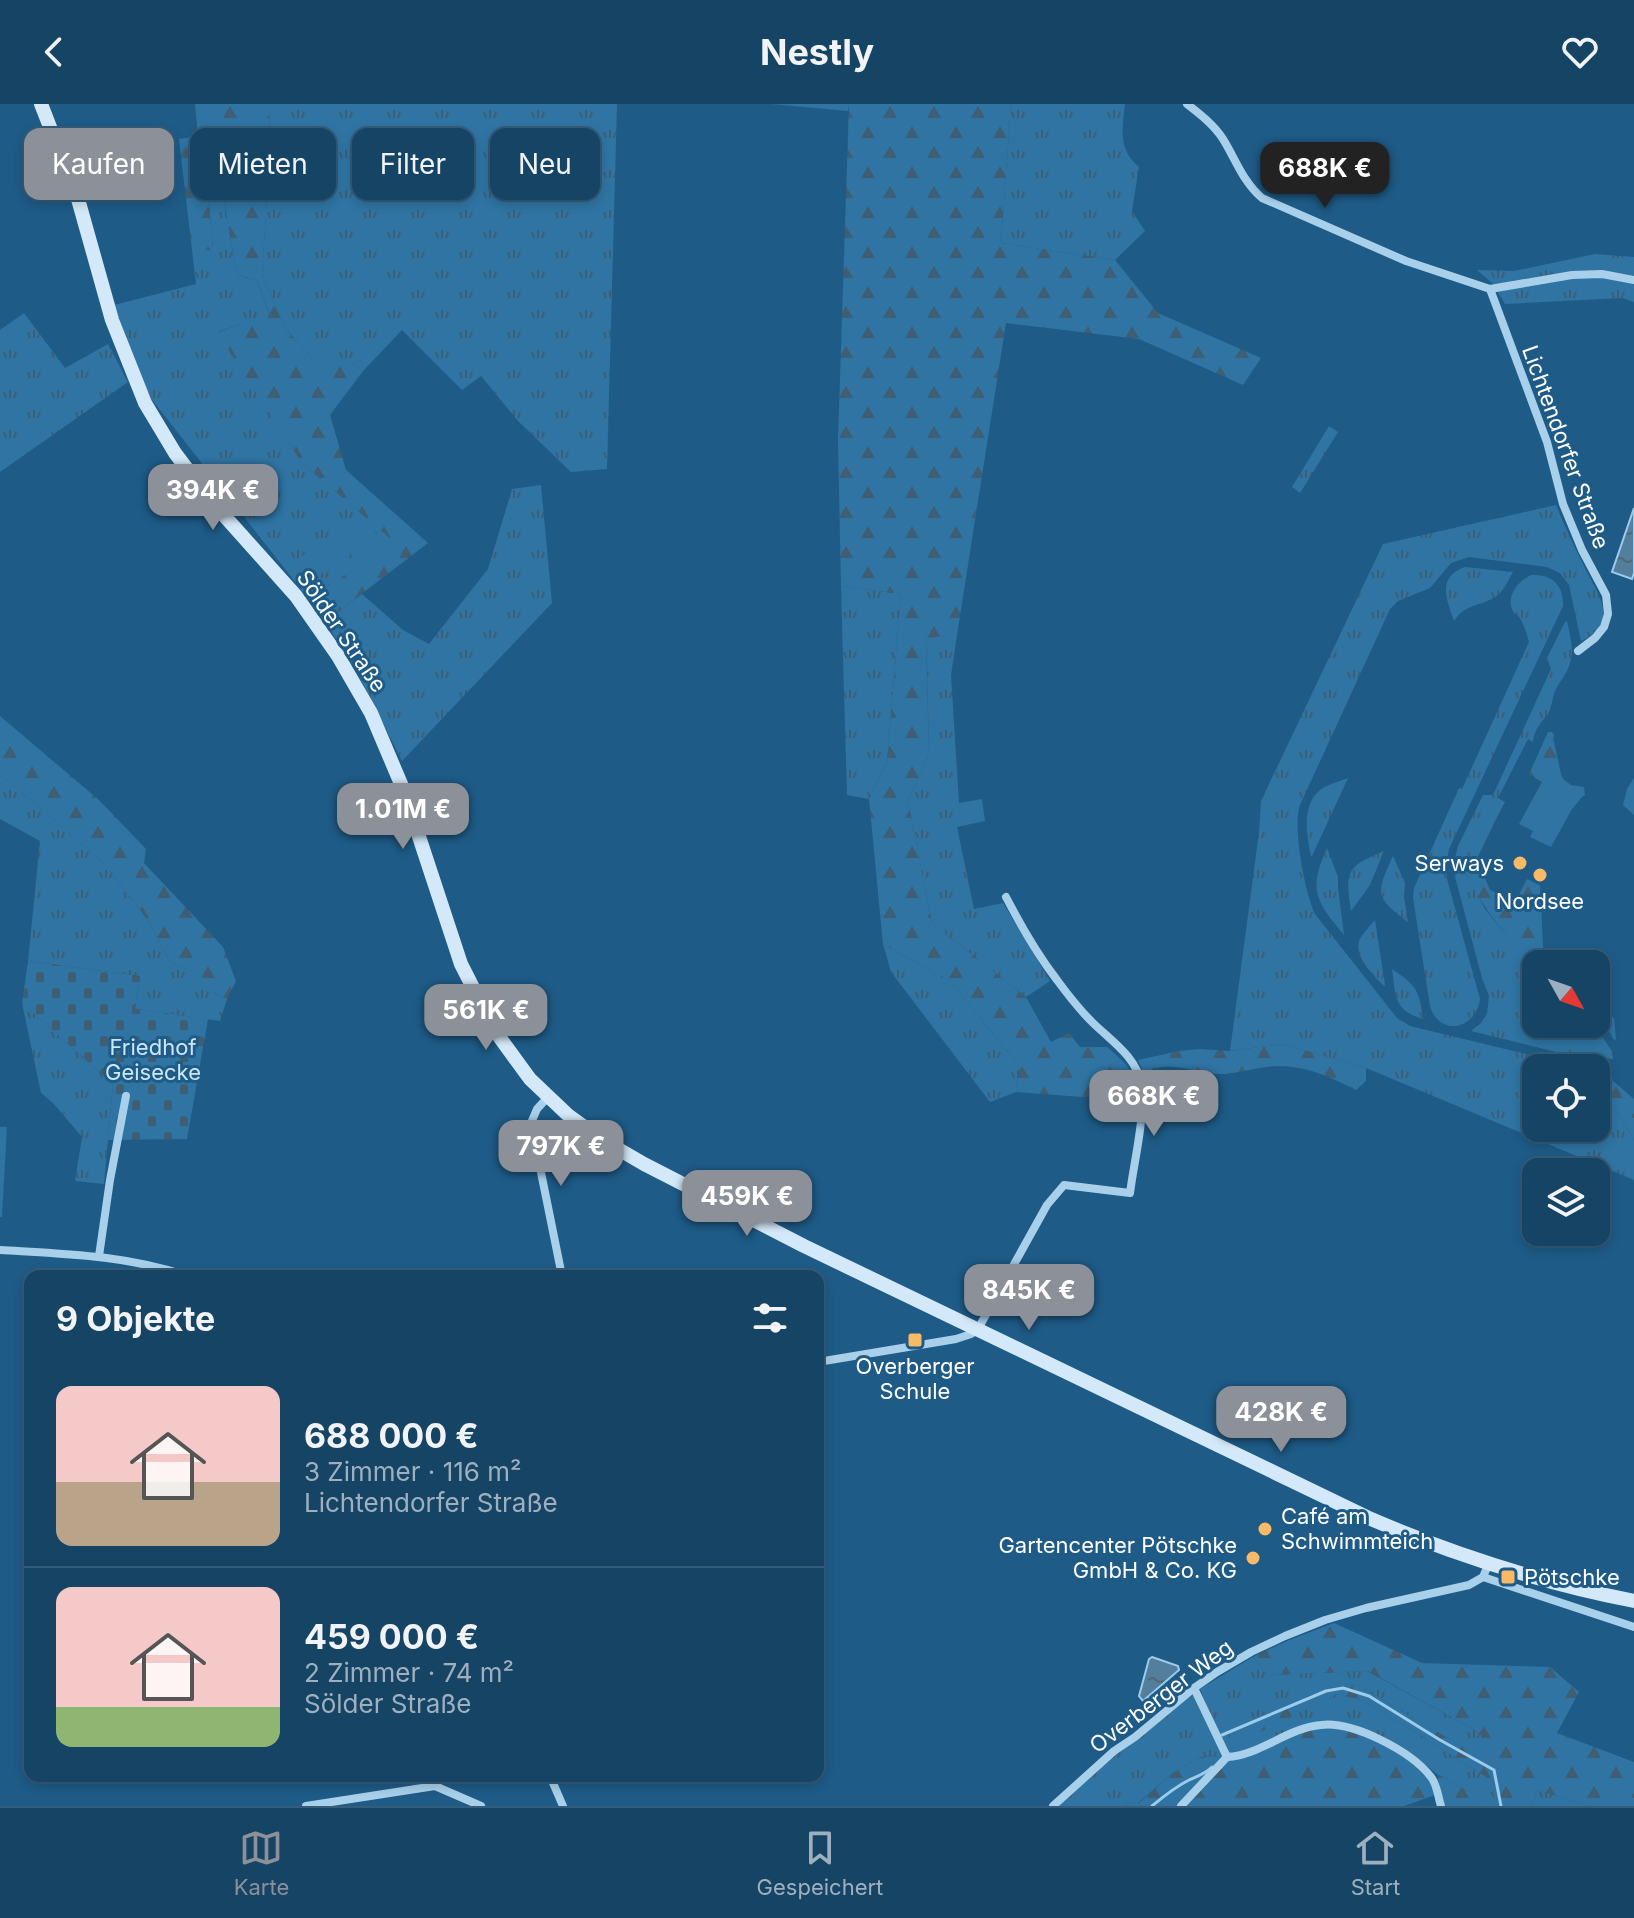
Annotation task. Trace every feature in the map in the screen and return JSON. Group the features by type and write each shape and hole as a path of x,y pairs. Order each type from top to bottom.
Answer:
{"main road":[{"name":"Sölder Straße","path":"41,104 78,199 112,320 145,403 175,453 212,502 296,596 365,701 404,791 466,976 495,1031 530,1079 548,1097 601,1139 644,1164 804,1246 1371,1519 1486,1571 1634,1601"}],"street":[{"path":"1187,104 1222,137 1251,189 1262,198 1406,261 1490,289 1572,275 1602,274 1634,280"},
{"name":"Lichtendorfer Straße","path":"1490,289 1543,430 1563,504 1582,550 1606,595 1608,614 1604,627 1578,651"},
{"path":"824,1361 971,1334 978,1329 1047,1205 1064,1185 1130,1193 1142,1107 1141,1081 1131,1061 1115,1042 1090,1021 1057,980 1026,936 1006,897"},
{"path":"99,1256 126,1096"},
{"path":"548,1097 537,1109 531,1123 561,1270"},
{"path":"0,1250 99,1256 169,1270"},
{"path":"1486,1571 1634,1627"},
{"name":"Overberger Weg","path":"1053,1806 1114,1751 1194,1688 1251,1652 1312,1625 1366,1608 1469,1585 1486,1571"},
{"path":"1194,1688 1227,1757"},
{"path":"1181,1806 1227,1757 1241,1756 1298,1730 1321,1724 1349,1727 1416,1760 1433,1779 1441,1806"},
{"path":"435,1786 438,1782"},
{"path":"553,1782 563,1806"},
{"path":"306,1806 435,1786 481,1806"}],"green space":[{"path":"195,104 269,104 269,128 197,128"},
{"path":"269,104 617,104 607,469 571,472 518,421 481,376 462,390 402,330 363,371 351,362 315,362 285,328 262,273 267,200 336,200 336,128 269,128"},
{"path":"771,104 849,104 848,111"},
{"path":"849,104 1011,104 1001,243 1115,260 1158,313 1261,358 1243,385 1139,339 1006,323 957,635 926,638 929,754 908,801 932,923 1026,997 1051,1042 1069,1033 1080,1047 1107,1047 1115,1054 1132,1075 1135,1101 1016,1092 1019,1066 951,982 883,944 869,799 887,762 901,594 841,586 838,440"},
{"path":"1011,104 1125,104 1125,146 1139,167 1132,211 1145,231 1115,260 1001,243"},
{"path":"190,137 190,200 209,200 213,250 192,250 179,139"},
{"path":"209,200 224,200 237,275 257,280 269,314 218,332 302,463 399,545 307,597 149,396 135,369 114,305 196,284 192,250 213,250"},
{"path":"224,200 267,200 262,273 285,328 315,362 351,362 363,371 330,415 346,470 428,543 325,622 307,597 398,545 302,463 217,333 269,313 257,280 237,275"},
{"path":"1595,254 1634,257 1634,302 1622,298 1505,304 1493,284 1477,270 1514,271"},
{"path":"24,313 65,368 108,344 128,382 0,472 0,330"},
{"path":"1329,426 1338,432 1300,493 1292,487"},
{"path":"541,485 552,603 402,761 355,668 325,622 362,594 403,630 429,644 488,569 512,489"},
{"path":"1556,505 1602,605 1601,625 1594,634 1581,641 1569,585 1560,573 1547,567 1469,557 1451,563 1430,588 1398,601 1390,609 1298,815 1301,860 1315,914 1397,1018 1410,1026 1526,1054 1522,1054 1522,1133 1366,1068 1282,1044 1230,1051 1261,801 1383,544"},
{"path":"358,518 379,536 310,581 293,562"},
{"path":"1465,567 1513,572 1499,594 1464,611 1454,621 1447,597 1447,583 1456,571"},
{"path":"1531,575 1545,576 1555,582 1561,592 1563,606 1449,849 1447,879 1480,999 1472,1018 1457,1026 1449,1026 1435,1016 1430,1006 1414,888 1529,642 1511,602 1517,586"},
{"path":"841,586 901,594 887,762 869,799 847,795"},
{"path":"1565,622 1572,649 1568,669 1556,689 1548,714 1536,730 1533,742 1528,739 1498,798 1505,802 1495,821 1488,819 1464,869 1485,909 1522,956 1522,1038 1603,1038 1613,1053 1613,1059 1610,1059 1610,1054 1564,1054 1471,1031 1487,1014 1489,996 1454,873 1454,862 1458,846 1483,795 1493,795 1551,669 1547,658"},
{"path":"957,635 951,675 959,803 982,799 985,821 957,827 974,909 1003,903 1050,981 1026,997 932,923 908,801 929,754 926,637"},
{"path":"0,716 99,800 146,849 144,863 223,947 236,981 227,999 213,992 201,975 171,963 147,919 104,863 0,774"},
{"path":"1548,732 1555,736 1563,779 1571,785 1584,787 1585,796 1563,796 1554,782 1542,782 1529,774"},
{"path":"0,774 104,863 147,919 171,963 202,975 213,992 227,999 220,1021 135,1009 140,976 28,961 40,841 0,819"},
{"path":"1348,778 1311,856 1307,820 1311,802 1323,788"},
{"path":"1634,778 1634,815 1623,805"},
{"path":"1542,782 1554,782 1564,796 1583,796 1572,809 1551,847 1530,837 1533,831 1519,824"},
{"path":"1488,818 1495,821 1477,859 1490,890 1515,902 1527,879 1540,885 1543,950 1522,950 1522,958 1482,902 1464,869"},
{"path":"1327,848 1338,877 1344,935 1321,904 1316,886"},
{"path":"1384,851 1370,885 1351,911 1348,887 1351,872 1362,861"},
{"path":"1393,856 1405,883 1408,922 1389,906 1381,894 1383,878"},
{"path":"1375,920 1384,986 1366,966 1358,947 1360,938"},
{"path":"883,944 951,982 1019,1066 1016,1092 990,1102 891,972"},
{"name":"Friedhof Geisecke","path":"28,961 140,976 135,1009 208,1019 187,1139 108,1140 113,1084 22,1003"},
{"path":"1392,969 1415,990 1423,1019 1401,1006"},
{"path":"22,1003 113,1084 104,1184 75,1181 82,1137 41,1093"},
{"path":"1610,1014 1614,1018 1614,1040 1610,1033"},
{"path":"1282,1044 1366,1068 1366,1081 1356,1090 1313,1071 1279,1066 1222,1074 1164,1067 1149,1071 1147,1081 1138,1060 1179,1051 1230,1051"},
{"path":"1613,1081 1634,1099 1634,1140 1610,1101"},
{"path":"1610,1101 1634,1140 1634,1180 1610,1170 1610,1158 1581,1158 1543,1142 1610,1142"},
{"path":"0,1127 7,1127 2,1217 0,1217"},
{"path":"1334,1623 1422,1663 1550,1667 1579,1692 1557,1733 1634,1762 1634,1806 1589,1806 1538,1790 1532,1806 1444,1806 1437,1774 1494,1805 1493,1781 1365,1701 1337,1694 1232,1746 1228,1729 1328,1688 1358,1685 1492,1764 1480,1733 1368,1671 1267,1675 1253,1657"},
{"path":"1253,1657 1267,1675 1367,1671 1480,1733 1493,1765 1358,1685 1328,1688 1232,1745 1337,1694 1365,1701 1493,1781 1495,1806 1437,1774 1418,1759 1228,1755 1200,1689"},
{"path":"1194,1691 1225,1756 1201,1757 1173,1773 1138,1803 1128,1802 1125,1806 1055,1806 1078,1784"},
{"path":"1322,1725 1348,1728 1414,1763 1438,1794 1404,1806 1183,1806 1227,1759"},
{"path":"1225,1756 1180,1806 1125,1806 1128,1802 1139,1803 1173,1773 1201,1757"},
{"path":"1538,1790 1589,1806 1532,1806"}],"water":[{"path":"1634,508 1634,573 1632,579 1612,572"},
{"path":"1152,1657 1178,1666 1179,1670 1143,1701 1139,1696"}],"waterway":[{"path":"1222,1735 1326,1691 1343,1688 1369,1696 1494,1770 1501,1806"},
{"path":"1152,1806 1212,1767"}],"place":[{"name":"Serways","path":"1520,863"},
{"name":"Nordsee","path":"1540,875"},
{"name":"Overberger Schule","path":"915,1340"},
{"name":"Café am Schwimmteich","path":"1265,1529"},
{"name":"Gartencenter Pötschke GmbH & Co. KG","path":"1253,1558"},
{"name":"Pötschke","path":"1508,1577"}]}
